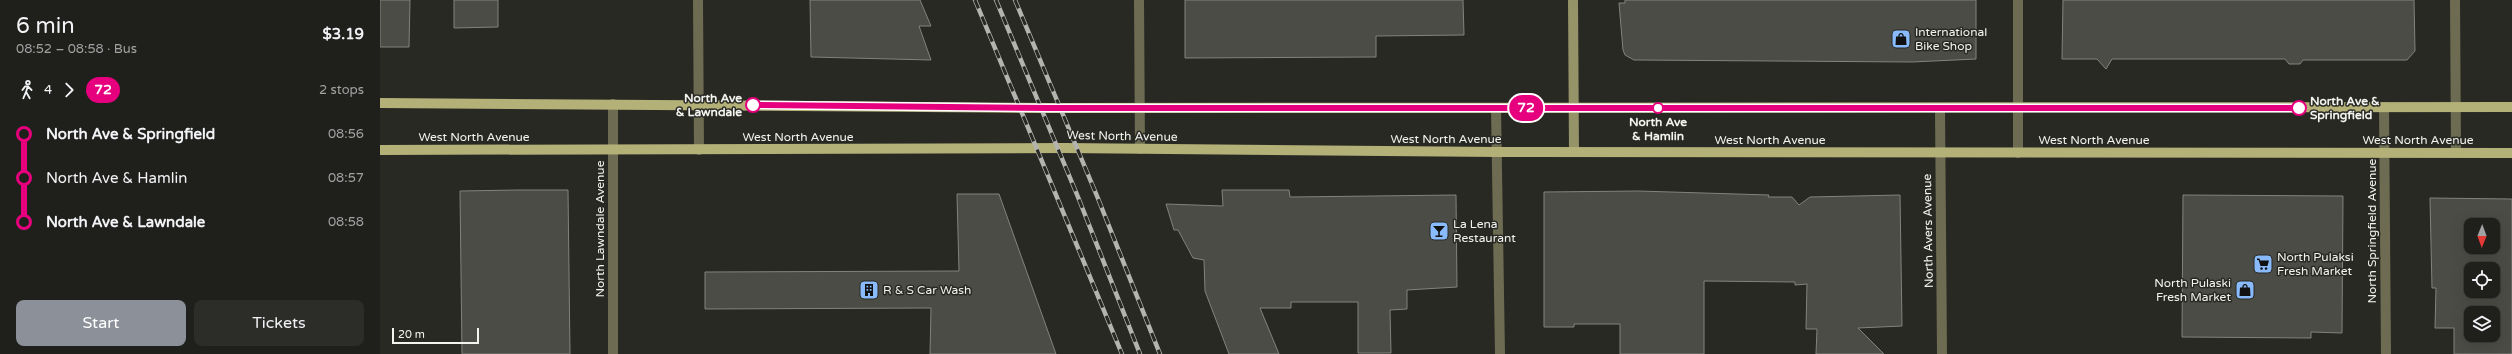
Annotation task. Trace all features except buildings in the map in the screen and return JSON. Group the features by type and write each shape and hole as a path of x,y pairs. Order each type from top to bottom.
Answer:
{"main road":[{"path":"380,103 1140,108 2512,107"},
{"name":"West North Avenue","path":"380,150 613,151 1140,149 1497,152 2512,153"}],"street":[{"path":"698,0 700,150"},
{"path":"1139,0 1140,149"},
{"path":"1573,0 1574,152"},
{"path":"2018,0 2018,153"},
{"path":"2455,0 2456,153"},
{"name":"North Lawndale Avenue","path":"613,104 614,354"},
{"name":"North Springfield Avenue","path":"2384,107 2386,354"},
{"path":"1496,108 1500,354"},
{"name":"North Avers Avenue","path":"1940,108 1942,354"}],"railway":[{"path":"975,0 1122,354"},
{"path":"996,0 1078,197 1140,354"},
{"path":"1015,0 1097,196 1160,354"}],"bus line":[{"name":"72","path":"753,105 1050,108 2299,108"}],"place":[{"name":"International Bike Shop","path":"1901,39"},
{"name":"North Ave & Lawndale","path":"753,105"},
{"name":"North Ave & Hamlin","path":"1658,108"},
{"name":"North Ave & Springfield","path":"2299,108"},
{"name":"La Lena Restaurant","path":"1439,231"},
{"name":"North Pulaksi Fresh Market","path":"2263,264"},
{"name":"R & S Car Wash","path":"869,290"},
{"name":"North Pulaski Fresh Market","path":"2245,290"}]}
